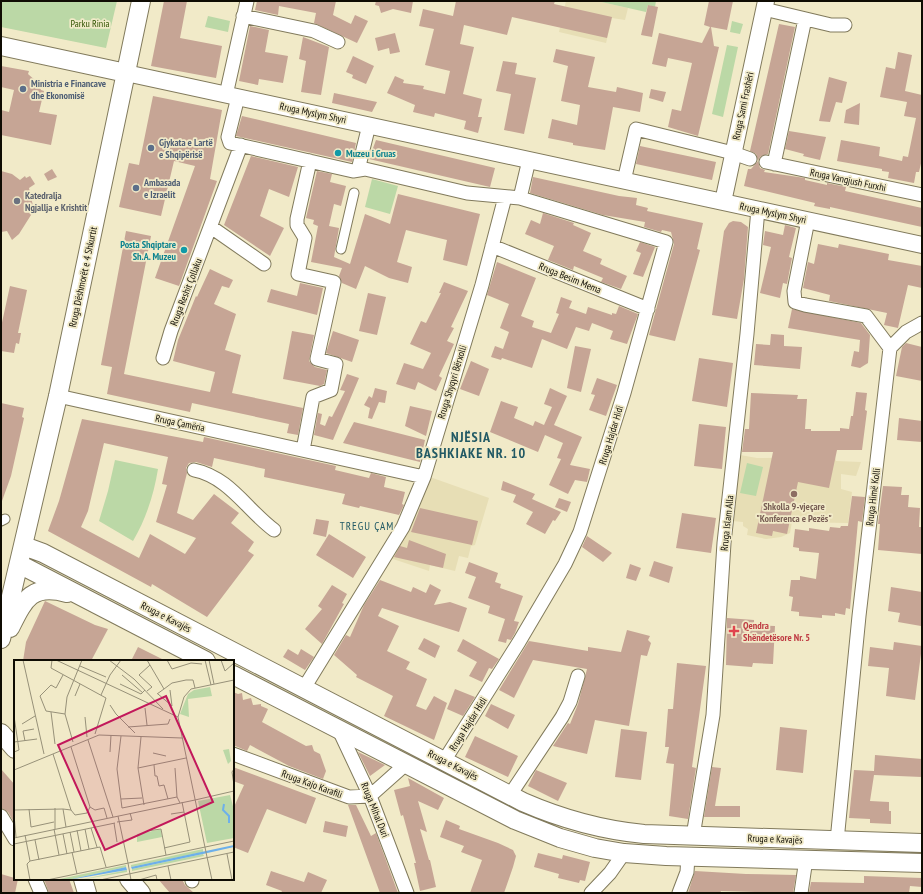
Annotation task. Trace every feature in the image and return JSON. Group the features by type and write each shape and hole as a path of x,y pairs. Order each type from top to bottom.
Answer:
{"main road":[{"name":"Rruga Dëshmorët e 4 Shkurtit","path":"1,639 58,396 141,1"},
{"name":"Rruga Myslym Shyri","path":"1,46 126,73"},
{"name":"Rruga e Kavajës","path":"21,554 43,553 510,795 565,818 599,828 629,833 922,843"},
{"name":"Rruga e Kavajës","path":"21,554 83,597 204,660"},
{"path":"1,645 20,608 30,595 48,590 83,597"},
{"name":"Rruga e Kavajës","path":"234,676 538,830 595,848 624,853 688,856 922,863"},
{"path":"339,730 349,711"},
{"path":"1,732 14,748"},
{"path":"1,745 14,752"},
{"path":"624,853 629,833"},
{"path":"83,880 87,893"},
{"path":"130,880 142,893"}],"street":[{"path":"247,1 232,96 228,140 230,143 353,171 365,169 467,193 505,197"},
{"name":"Rruga Sami Frashëri","path":"723,202 765,5 805,19 831,25 845,25"},
{"path":"244,16 314,31 338,42"},
{"name":"Rruga Vangjush Furxhi","path":"805,19 770,163 922,195"},
{"name":"Rruga Myslym Shyri","path":"126,73 922,244"},
{"path":"358,170 369,125"},
{"path":"624,181 636,129 733,153 750,159"},
{"name":"Rruga Reshit Çollaku","path":"164,358 170,331 211,227 241,145"},
{"path":"520,198 529,160"},
{"path":"303,450 313,397 331,390 336,364 317,359 334,282 298,274 305,238 297,224 297,219 310,161"},
{"path":"341,249 354,193"},
{"name":"Rruga Hajdar Hidi","path":"444,761 519,642 565,564 580,532 648,309 666,242 520,198 505,197"},
{"name":"Rruga Shyqyri Bërxolli","path":"304,688 403,527 424,477 505,197"},
{"name":"Rruga Islam Alla","path":"694,836 714,715 724,543 747,334 758,209"},
{"path":"808,220 794,292 795,302 866,316 890,348 906,332 922,323"},
{"path":"211,227 264,264"},
{"name":"Rruga Besim Mema","path":"492,246 648,309"},
{"name":"Rruga Himë Kolli","path":"837,841 859,616 890,348"},
{"name":"Rruga Çamëria","path":"58,396 424,477"},
{"path":"194,470 207,472 216,477 259,519 274,530"},
{"path":"510,795 562,717 570,702 578,676"},
{"name":"Rruga Mihal Duri","path":"339,730 370,796 407,893"},
{"name":"Rruga Kajo Karafili","path":"234,754 349,797 370,796"},
{"path":"370,796 406,764"},
{"path":"1,816 14,837"},
{"path":"591,893 610,873 624,853"},
{"path":"679,893 687,872 688,856"},
{"path":"801,893 806,860"},
{"path":"35,880 41,893"}],"shaded area":[{"path":"566,1 597,1 628,8 625,20 612,18 606,43 559,32"},
{"name":"Shkolla 9-vjeçare \"Konferenca e Pezës\"","path":"740,455 757,458 835,457 836,461 861,462 856,476 841,474 841,489 852,492 848,523 792,522 790,533 781,537 766,539 747,535 748,529 743,526 743,522 732,521"},
{"path":"430,477 489,498 475,545 471,546 468,558 459,556 455,571 430,565 429,571 390,558"}],"green space":[{"name":"Parku Rinia","path":"1,1 117,1 106,48 1,27"},
{"path":"597,1 656,1 655,7 648,5 646,12"},
{"path":"208,16 230,21 228,32 205,27"},
{"path":"732,21 743,24 740,34 730,32"},
{"path":"727,45 738,47 723,117 712,114"},
{"path":"372,179 398,186 390,214 365,207"},
{"path":"115,460 158,469 149,506 133,541 99,521"},
{"path":"747,463 763,467 756,496 740,493"}],"building":[{"path":"164,1 187,1 180,38 222,46 216,78 151,66"},
{"path":"257,1 336,1 333,15 351,24 355,15 368,21 357,43 314,23 316,13 279,6 278,15 255,10"},
{"path":"376,1 413,1 411,13 393,9 381,13 379,6 375,5"},
{"path":"456,1 555,1 554,4 612,17 607,38 512,17 507,35 464,25 460,44 474,47 463,94 482,99 478,117 482,117 478,133 464,129 466,121 435,113 434,117 413,112 415,105 387,93 395,76 404,80 403,83 424,86 423,89 445,94 450,71 425,65 434,29 419,26 423,9 453,16"},
{"path":"709,1 733,1 727,30 711,27 714,46 719,47 698,136 668,127 672,109 681,111 692,63 668,58 666,67 652,64 659,33 702,43 710,27 704,25"},
{"path":"648,5 658,7 652,37 641,35"},
{"path":"779,24 795,27 768,154 760,157 758,161 756,154 750,151"},
{"path":"250,26 269,30 265,52 288,56 283,83 259,79 258,85 239,81"},
{"path":"395,33 400,52 390,54 389,48 378,51 375,38"},
{"path":"303,37 329,47 321,95 301,92 306,61 299,59"},
{"path":"556,49 595,57 588,87 616,92 617,87 643,93 640,112 613,107 605,150 573,145 573,143 548,138 552,119 577,125 580,105 561,101 568,66 553,62"},
{"path":"898,52 912,55 905,91 922,95 922,159 919,172 916,172 914,183 888,178 889,172 882,171 882,169 837,161 841,140 880,147 879,156 902,161 903,156 908,157 916,118 904,116 907,102 880,97 886,67 895,69"},
{"path":"353,56 374,66 366,84 352,78 353,75 346,72"},
{"path":"503,61 517,63 515,74 536,78 524,134 504,130 511,94 496,91"},
{"path":"1,66 29,71 28,74 37,82 41,90 44,91 39,112 57,115 51,145 1,135 1,110 9,112 14,90 1,87"},
{"path":"829,77 847,82 842,103 836,102 830,122 819,121"},
{"path":"651,89 666,92 663,102 649,98"},
{"path":"334,93 377,102 372,112 332,103"},
{"path":"153,96 222,110 210,179 217,181 179,286 155,278 195,166 174,161 161,216 119,207 129,163 139,165"},
{"path":"860,103 859,125 844,123 846,110"},
{"path":"242,116 356,143 352,162 236,136"},
{"path":"789,131 826,137 820,160 803,156 804,154 785,149"},
{"path":"376,140 495,168 490,187 369,159"},
{"path":"640,146 716,162 712,180 636,164"},
{"path":"251,156 298,167 289,197 269,189 260,216 284,228 270,256 224,225"},
{"path":"758,161 760,168 765,170 764,172 805,178 805,180 827,185 827,183 846,187 845,191 922,208 922,227 830,207 830,209 814,206 815,203 744,186 748,169 751,169"},
{"path":"52,169 57,177 48,181 44,174"},
{"name":"Katedralja Ngjallja e Krishtit","path":"1,171 12,174 20,180 25,176 26,178 30,176 35,184 29,188 33,206 31,215 19,234 12,240 7,231 1,232"},
{"path":"317,171 332,174 330,182 346,186 341,206 334,204 329,226 339,228 334,257 350,264 365,214 390,224 398,194 480,214 467,266 443,260 447,240 406,230 397,262 412,267 408,283 389,278 365,266 356,289 342,283 339,276 342,268 311,262 318,226 313,224 314,220 306,218"},
{"path":"533,177 619,196 637,198 636,205 648,208 647,211 703,223 697,249 700,250 675,341 649,335 674,244 671,232 662,230 661,232 644,227 645,222 603,215 530,193"},
{"path":"543,213 574,223 573,225 591,233 583,251 602,259 600,264 627,276 621,289 601,282 603,278 574,266 573,270 548,260 554,246 525,234 531,220 540,224"},
{"path":"733,221 741,222 748,227 744,279 737,319 712,315 724,231 729,223"},
{"path":"785,225 796,228 789,257 792,258 787,284 783,283 780,298 760,293 771,247 763,245 765,231 783,235"},
{"path":"126,231 151,236 124,374 210,392 215,372 173,361 178,340 196,296 197,297 210,269 233,280 229,288 222,286 214,304 236,314 225,350 241,355 232,393 303,408 298,435 287,433 289,424 192,403 190,412 107,394 112,367 101,365"},
{"path":"640,242 655,247 643,277 633,274 641,253 636,251"},
{"path":"818,244 838,248 839,244 889,254 888,260 922,266 922,288 908,285 898,328 884,325 887,313 829,301 830,295 803,288 808,262 814,264"},
{"path":"497,262 536,278 521,316 534,321 532,327 551,333 559,314 556,313 561,297 572,301 569,308 586,314 588,307 612,315 612,313 616,314 619,306 638,314 627,344 610,339 613,331 592,323 589,331 576,327 567,349 542,339 532,368 502,358 501,360 491,357 495,346 503,349 509,332 500,328 509,304 487,295"},
{"path":"444,282 468,291 451,327 454,328 447,341 454,344 439,376 442,378 436,391 418,382 415,390 396,384 404,363 423,369 431,353 410,344 421,321 426,323 441,293 439,293"},
{"path":"300,283 323,288 317,315 267,302 271,289 297,296"},
{"path":"10,286 27,290 18,333 21,333 19,344 16,343 14,353 1,351 1,327"},
{"path":"368,293 386,297 377,335 359,331"},
{"path":"792,309 861,323 870,335 868,363 860,368 851,366 854,351 859,352 860,340 788,328"},
{"path":"292,331 314,335 309,361 315,367 327,370 324,384 320,386 283,379"},
{"path":"333,331 359,340 352,362 326,353"},
{"path":"771,334 784,335 784,346 802,347 800,369 754,365 756,344 770,345"},
{"path":"906,343 922,347 922,381 896,376 902,347"},
{"path":"575,346 591,349 581,392 567,388"},
{"path":"699,358 733,363 727,407 692,401"},
{"path":"471,361 489,369 479,396 460,389"},
{"path":"347,374 359,378 333,440 314,435 318,413 322,414 320,424 325,426 329,416 332,417 345,391 340,390"},
{"path":"597,378 617,385 606,416 589,410 595,395 591,394"},
{"path":"375,388 387,391 385,403 379,402 372,419 368,418 370,408 364,405 369,396 372,398"},
{"path":"550,388 567,396 554,425 582,437 570,465 590,469 587,482 575,480 568,494 549,485 561,459 557,458 563,443 545,435 538,452 490,432 501,401 518,407 514,418 533,426 535,421 544,425 552,407 544,404"},
{"path":"856,392 867,393 865,410 867,411 862,450 837,450 829,488 798,482 787,534 773,531 772,536 756,533 773,452 742,452 745,429 749,429 751,393 798,395 797,399 807,399 805,429 811,429 811,431 840,431 840,428 849,429 851,416 853,416"},
{"path":"1,403 24,408 22,417 24,418 11,476 2,501"},
{"path":"410,406 432,411 426,436 405,426"},
{"path":"899,418 922,421 922,442 897,440"},
{"path":"82,419 203,442 204,437 336,466 335,470 369,478 371,473 386,477 384,487 405,492 402,504 404,505 399,515 360,506 359,508 342,504 345,494 264,477 265,469 214,458 212,467 196,462 189,463 186,468 187,473 177,513 193,520 214,494 239,513 231,523 254,542 248,551 254,555 207,617 152,584 151,587 48,531 59,501","holes":["104,443 168,457 162,484 167,485 156,522 196,538 185,554 150,534 139,558 81,527 88,511"]},
{"path":"354,422 425,440 420,462 343,443"},
{"path":"699,424 726,427 722,469 694,466"},
{"path":"503,481 535,494 532,499 561,512 555,521 553,520 545,534 526,524 533,512 513,502 516,495 501,490"},
{"path":"883,486 902,487 901,495 909,495 908,507 920,508 919,527 922,527 922,554 878,550 880,524 878,524"},
{"path":"852,496 865,497 862,522 858,521 850,609 846,608 845,615 835,613 835,616 822,615 822,618 799,616 799,612 791,611 793,597 789,596 791,580 800,580 800,576 816,579 819,553 799,551 799,548 793,547 795,529 809,531 809,528 829,531 830,527 840,528 841,526 848,526"},
{"path":"559,498 571,502 567,512 555,507"},
{"path":"420,508 478,521 472,545 411,532"},
{"path":"682,513 716,518 711,553 676,548"},
{"path":"316,519 329,521 326,537 313,534"},
{"path":"329,534 366,557 353,578 316,555"},
{"path":"587,536 612,553 603,562 582,547"},
{"path":"409,540 446,554 443,568 394,557 400,546 407,548"},
{"path":"654,561 673,567 669,583 649,576"},
{"path":"469,562 498,573 495,582 501,584 500,588 523,596 514,621 519,622 511,640 507,639 506,643 498,641 505,619 488,613 490,606 468,598 476,577 465,573"},
{"path":"630,564 641,568 636,581 626,578"},
{"path":"380,580 411,592 413,587 426,593 430,584 441,590 434,605 450,602 467,608 459,632 382,608 378,616 399,626 387,651 410,662 406,669 427,679 416,706 426,710 434,696 447,703 434,740 384,716 393,696 356,677 357,675 334,655 346,635 350,637 364,605"},
{"path":"332,585 347,594 342,603 344,604 322,644 305,629 322,609 318,606"},
{"path":"891,587 922,592 921,626 898,622 900,613 888,611"},
{"path":"45,601 95,625 108,629 92,660 23,660 26,642"},
{"path":"727,618 754,620 754,625 775,626 773,664 753,663 752,667 726,665"},
{"path":"627,630 650,636 648,640 651,643 647,656 641,655 629,726 595,720 587,754 553,746 568,723 570,724 578,704 587,669 533,660 514,698 499,690 529,641 588,651 588,647 621,652"},
{"path":"424,638 440,646 435,658 418,649"},
{"path":"463,639 499,659 492,669 489,668 482,682 469,676 477,662 457,651"},
{"path":"894,642 922,646 915,700 886,696 889,668 868,666 870,647 893,650"},
{"path":"138,647 164,660 132,660"},
{"path":"288,649 298,655 301,649 314,657 305,670 283,657"},
{"path":"677,663 706,666 692,767 696,768 688,819 669,816 674,764 666,763 669,747 665,747 668,709 673,709"},
{"path":"455,689 475,697 463,716 447,709"},
{"path":"234,692 238,694 242,693 243,700 251,698 253,705 261,704 261,706 268,709 262,722 306,746 312,745 314,751 320,754 326,771 323,779 289,766 250,745 247,751 234,745"},
{"path":"491,704 515,715 508,729 485,716"},
{"path":"780,727 807,730 803,773 776,770"},
{"path":"621,729 647,732 641,780 615,777"},
{"path":"475,736 518,756 508,777 465,757"},
{"path":"358,752 385,765 370,776"},
{"path":"875,755 922,759 922,777 874,775 870,801 889,802 891,824 870,823 870,819 849,818 854,770 874,771"},
{"path":"234,767 316,798 306,824 267,809 248,853 234,847 234,807 244,785 234,781"},
{"path":"712,767 721,768 715,806 740,806 740,817 704,817"},
{"path":"1,769 14,784 14,822 8,812 1,808"},
{"path":"536,770 567,783 558,801 528,786"},
{"path":"408,778 444,798 438,810 418,801 427,832 420,829 430,860 436,887 420,891 414,863 416,863 403,815 401,816 394,790 410,786"},
{"path":"348,805 356,805 371,836 376,833 398,893 380,893"},
{"path":"446,820 460,826 459,829 513,850 516,856 504,893 470,893 482,860 461,852 464,846 440,837"},
{"path":"325,821 348,826 346,837 323,832"},
{"path":"538,853 562,859 563,855 590,862 585,881 580,880 579,883 558,878 559,874 534,867"},
{"path":"271,871 304,882 308,872 327,880 321,893 281,893 282,891 266,885"},
{"path":"695,871 796,875 793,893 721,891 720,893 688,893"},
{"path":"1,874 14,878 14,880 18,880 15,893 1,893"},
{"path":"864,876 922,878 922,887 910,886 909,893 809,893 811,882 864,883"},
{"path":"44,880 69,880 74,893 49,893"},
{"path":"159,880 182,880 185,885 194,893 170,893"}],"place":[{"name":"Ministria e Financave dhe Ekonomisë","path":"23,89"},
{"name":"Gjykata e Lartë e Shqipërisë","path":"151,148"},
{"name":"Muzeu i Gruas","path":"338,153"},
{"name":"Ambasada e Izraelit","path":"136,188"},
{"name":"Katedralja Ngjallja e Krishtit","path":"17,201"},
{"name":"Posta Shqiptare Sh.A. Muzeu","path":"184,250"},
{"name":"Shkolla 9-vjeçare \"Konferenca e Pezës\"","path":"794,494"},
{"name":"Qendra Shëndetësore Nr. 5","path":"734,631"}],"district":[{"name":"NJËSIA BASHKIAKE NR. 10","path":"471,446"},
{"name":"TREGU ÇAM","path":"367,526"}]}
